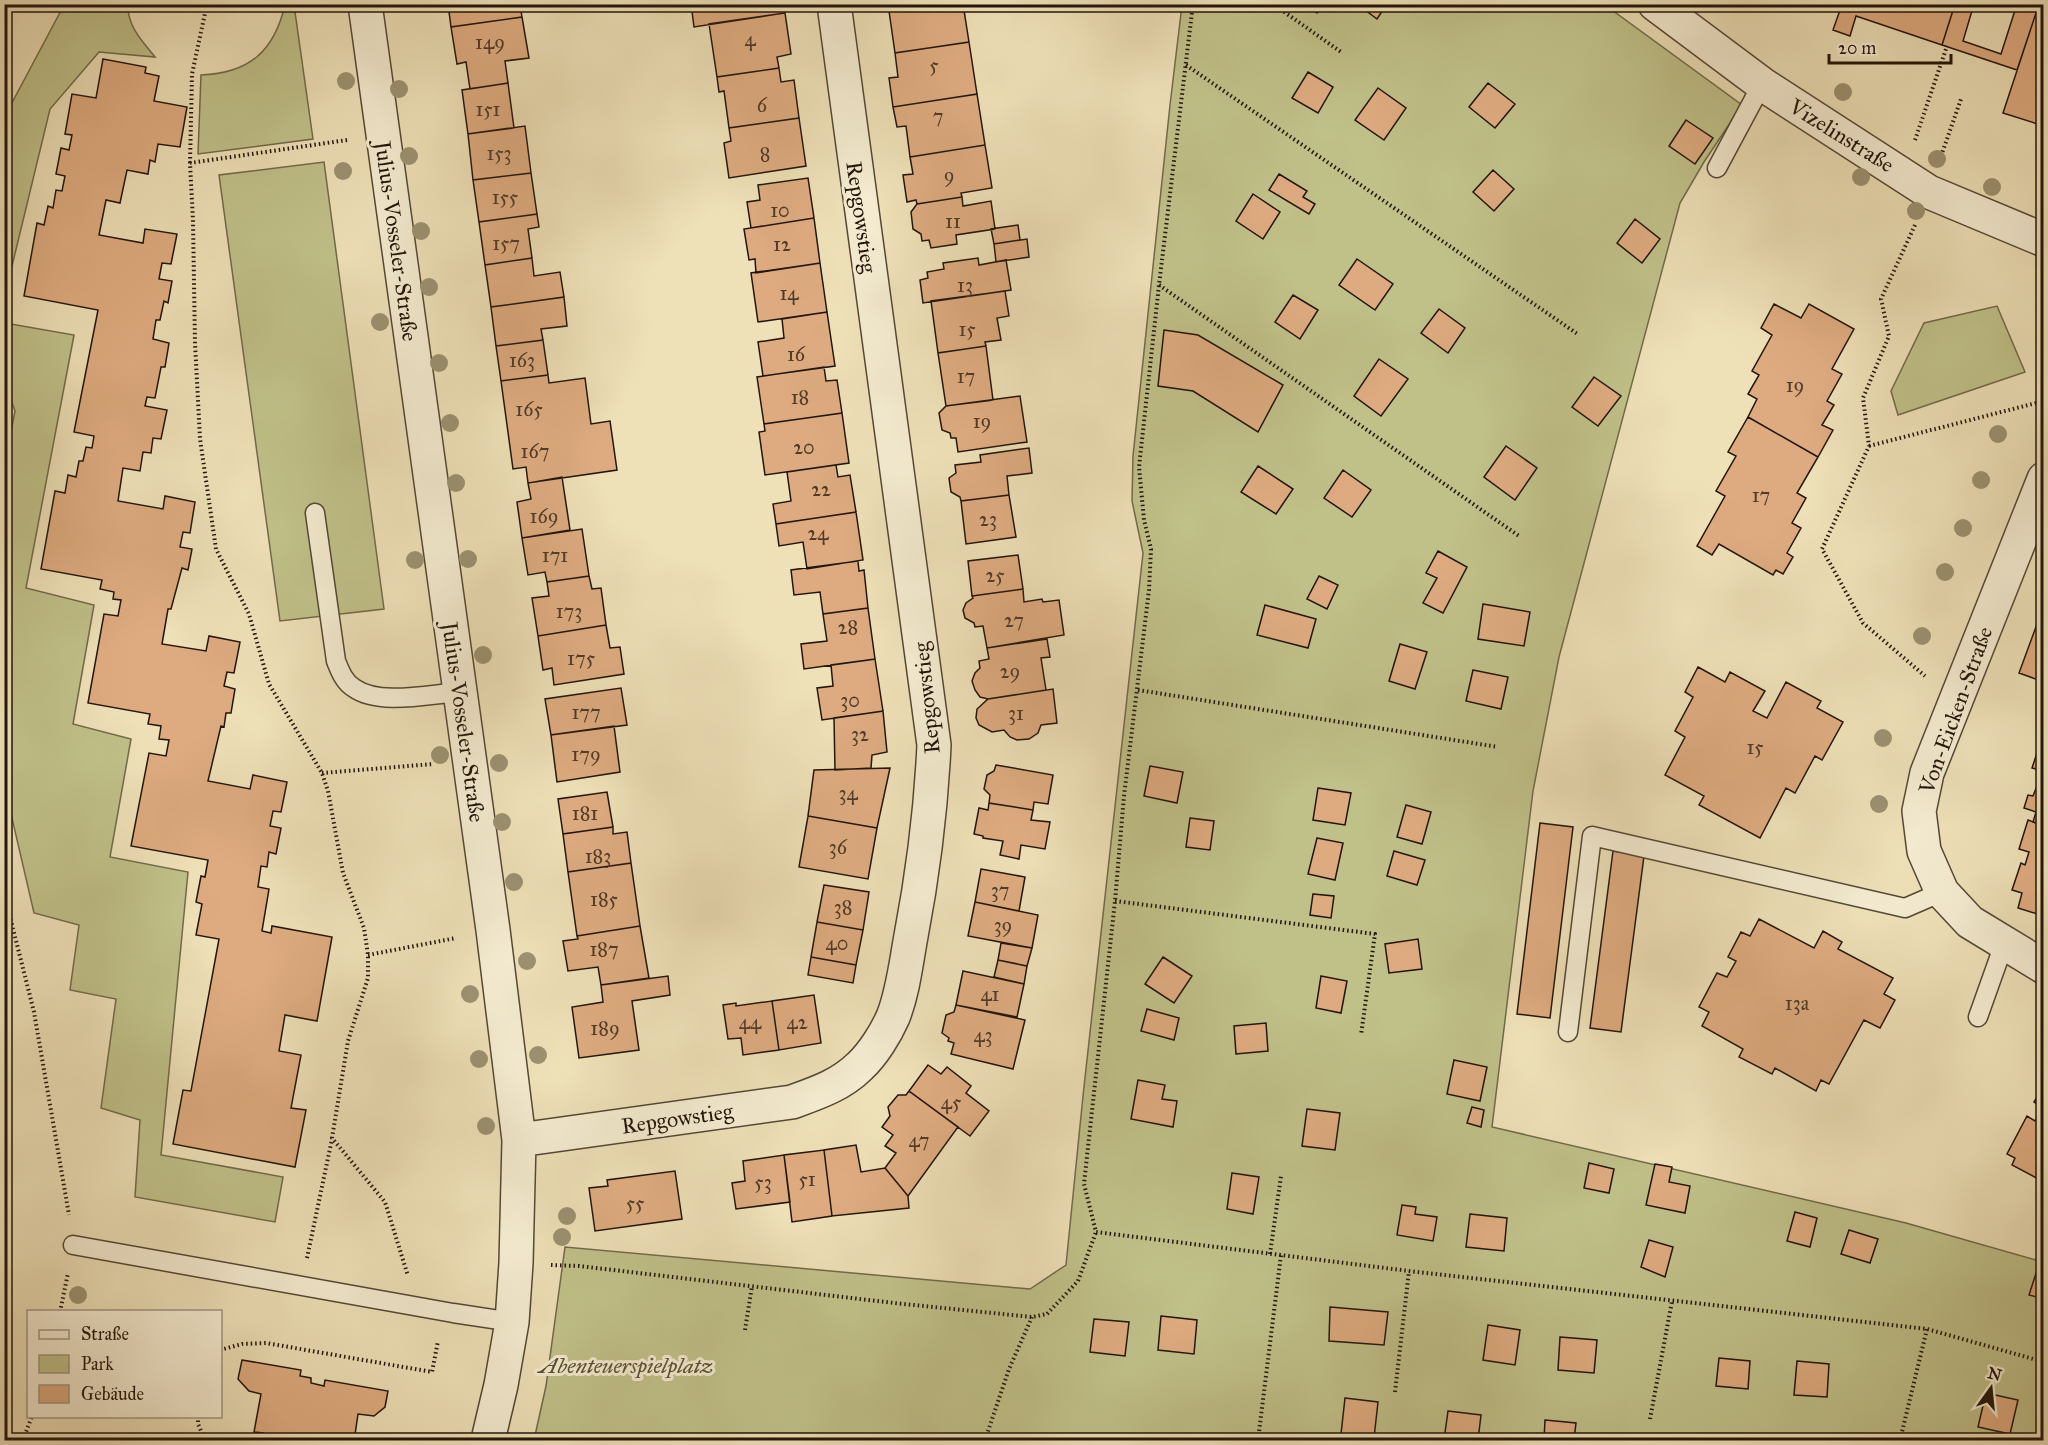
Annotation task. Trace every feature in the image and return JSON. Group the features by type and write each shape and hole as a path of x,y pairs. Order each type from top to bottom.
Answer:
{"street":[{"name":"Julius-Vosseler-Straße","path":"365,4 493,930 519,1140 512,1322 488,1440"},
{"name":"Repgowstieg","path":"519,1140 792,1102 822,1092 841,1082 862,1065 879,1042 893,1017 902,985 920,889 931,806 934,746 834,4"},
{"name":"Vizelinstraße","path":"1655,4 1762,84 1916,183 2043,240"},
{"name":"Von-Eicken-Straße","path":"2043,479 1927,773 1919,811 1924,851 1942,892 1970,922 2043,967"}],"lane":[{"path":"1717,168 1762,84"},
{"path":"315,513 336,661 342,677 353,688 369,696 387,698 460,692"},
{"path":"1568,1032 1592,836 1905,908 1942,892"},
{"path":"1978,1017 2004,945"},
{"path":"73,1245 453,1314 512,1322"}],"path":[{"path":"207,4 192,74 190,163 194,221 195,343 200,440 216,549 249,614 269,684 322,773 328,791 343,873 364,928 368,955 368,978 348,1041 332,1138 301,1286"},
{"path":"516,1263 579,1266 1032,1317 1047,1314 1078,1281 1096,1232 1084,1184 1115,901 1124,796 1138,690 1151,549 1144,520 1139,466 1193,4"},
{"path":"1273,4 1341,52"},
{"path":"1947,46 1916,183 1881,299 1889,336 1863,398 1869,446 1822,549 1863,623 1955,702"},
{"path":"1186,65 1579,335"},
{"path":"1943,151 1961,99"},
{"path":"190,163 383,134"},
{"path":"1159,285 1519,536"},
{"path":"1869,446 2043,401"},
{"path":"1138,690 1498,747"},
{"path":"322,773 408,766"},
{"path":"4,892 34,1012 73,1245 60,1310"},
{"path":"1115,901 1375,934 1361,1035"},
{"path":"368,955 493,930"},
{"path":"332,1138 385,1202 417,1306"},
{"path":"1270,1254 1281,1176"},
{"path":"1096,1232 1409,1271 1927,1329 2043,1362"},
{"path":"1258,1440 1281,1255"},
{"path":"1395,1392 1409,1271"},
{"path":"745,1330 752,1286"},
{"path":"1650,1419 1672,1301"},
{"path":"222,1349 242,1344 266,1343 432,1372 441,1324 453,1314"},
{"path":"985,1440 1010,1369 1032,1317"},
{"path":"1900,1440 1927,1329"},
{"path":"23,1440 32,1418"},
{"path":"198,1418 198,1424 205,1440"}],"green space":[{"path":"64,5 128,5 133,27 155,57 99,52 50,109 5,295 5,116"},
{"path":"285,5 294,5 313,139 198,154 201,75 233,70 257,56 267,47 274,35"},
{"name":"Abenteuerspielplatz","path":"1182,5 1605,5 1742,105 1680,203 1559,657 1533,791 1492,1127 1906,1223 2043,1262 2043,1440 534,1440 546,1386 565,1247 1030,1289 1066,1265 1143,553 1132,501 1133,456"},
{"path":"324,162 384,609 280,621 219,175"},
{"path":"1997,306 2025,372 1898,415 1891,391 1924,323"},
{"path":"5,323 74,335 26,588 94,605 73,724 131,739 110,857 188,872 161,1155 283,1177 275,1222 135,1197 140,1120 101,1108 116,999 70,990 79,925 34,913 5,788 4,454 7,452 15,411 5,383"}],"building":[{"path":"448,4 520,4 522,17 451,27"},
{"path":"691,4 783,4 785,13 694,27"},
{"path":"888,4 963,4 969,42 895,53"},
{"path":"1305,4 1323,4 1317,13"},
{"path":"1357,4 1387,4 1377,19"},
{"path":"1468,4 1483,4 1478,12"},
{"path":"1488,4 1501,4 1496,11"},
{"path":"1824,4 1955,4 1942,45 1856,16 1850,36 1833,30 1840,10"},
{"path":"1955,4 1974,4 1963,41 2001,54 2017,4 2039,4 2017,70 1942,45"},
{"path":"2039,4 2044,4 2044,126 2003,113"},
{"path":"785,13 791,54 777,57 779,68 717,77 709,24"},
{"path":"522,17 529,58 505,61 508,83 470,89 466,62 457,64 451,27"},
{"path":"969,42 977,94 893,107 889,78 898,77 895,53"},
{"path":"103,59 146,67 145,73 159,76 154,101 187,107 180,147 158,144 155,162 150,160 148,174 127,170 120,203 106,200 99,235 143,243 145,229 177,234 171,264 162,263 159,279 172,281 168,303 164,301 160,320 156,320 153,339 169,343 165,367 161,367 155,398 147,397 145,406 167,410 161,439 153,438 151,453 143,452 140,471 123,468 118,501 163,509 165,496 195,502 190,533 183,532 180,547 192,549 188,570 182,568 171,609 168,609 162,644 206,651 209,636 240,642 234,673 227,672 224,686 235,689 231,713 226,713 224,727 221,726 208,781 250,789 253,775 287,782 281,812 273,811 270,826 281,828 276,854 269,852 267,867 261,866 258,887 269,889 262,931 271,933 272,926 332,937 317,1021 285,1015 279,1051 301,1055 291,1108 306,1110 295,1167 173,1144 183,1090 191,1091 219,939 196,935 202,904 196,902 201,876 205,877 208,860 131,846 149,753 166,756 169,740 159,739 161,726 148,724 150,714 88,703 104,614 118,616 121,600 113,599 114,592 100,589 102,580 41,569 55,491 65,493 68,475 76,477 79,461 83,461 86,447 92,448 94,436 74,432 98,310 24,296 37,223 44,225 48,206 53,208 56,190 62,191 65,176 56,174 61,148 69,150 72,135 65,134 72,94 96,98"},
{"path":"779,68 781,82 794,80 799,118 729,128 724,91 719,92 717,77"},
{"path":"1308,72 1333,87 1318,113 1292,98"},
{"path":"508,83 514,128 468,134 462,90"},
{"path":"1488,83 1515,104 1495,128 1469,107"},
{"path":"1378,88 1406,108 1384,140 1355,120"},
{"path":"977,94 985,145 910,157 906,126 897,127 893,107"},
{"path":"799,118 806,166 729,178 724,143 731,141 729,128"},
{"path":"1686,120 1713,138 1695,164 1669,146"},
{"path":"525,126 531,173 473,180 468,134"},
{"path":"985,145 992,188 961,193 962,197 917,204 916,200 907,202 903,175 913,174 910,157"},
{"path":"1493,170 1514,189 1494,211 1473,192"},
{"path":"531,173 537,214 479,222 473,180"},
{"path":"1279,174 1307,191 1303,197 1315,204 1309,214 1269,190"},
{"path":"808,178 814,218 751,228 747,202 760,200 758,185"},
{"path":"1253,194 1280,212 1263,239 1236,221"},
{"path":"962,197 963,206 991,201 995,229 956,235 957,244 931,248 929,240 922,241 921,234 913,229 911,212 917,204"},
{"path":"537,214 539,227 528,229 532,258 485,265 479,222"},
{"path":"814,218 820,263 756,273 755,259 749,260 744,229"},
{"path":"1635,219 1660,239 1642,263 1617,243"},
{"path":"1018,225 1020,240 994,244 991,229"},
{"path":"1027,239 1029,257 996,262 994,244"},
{"path":"532,258 534,276 560,272 564,297 491,307 485,265"},
{"path":"978,258 979,265 1006,260 1011,290 923,303 920,280 928,278 927,272 944,269 943,263"},
{"path":"1357,259 1393,284 1375,310 1339,285"},
{"path":"820,263 827,312 758,322 751,273"},
{"path":"1005,291 1009,316 997,318 1001,340 985,342 986,346 938,353 931,301"},
{"path":"1293,295 1318,310 1300,339 1275,322"},
{"path":"564,297 567,326 541,329 543,340 496,346 491,307"},
{"path":"1774,304 1801,318 1809,304 1854,329 1832,369 1842,374 1827,401 1834,405 1822,425 1833,430 1818,457 1748,417 1757,399 1748,394 1759,375 1752,371 1772,335 1761,328"},
{"path":"1439,309 1465,328 1448,353 1421,333"},
{"path":"827,312 835,366 763,376 758,342 784,338 782,319"},
{"path":"1164,330 1198,335 1283,385 1258,432 1193,391 1158,386"},
{"path":"543,340 548,375 501,381 496,346"},
{"path":"986,346 993,400 946,406 938,353"},
{"path":"1379,359 1408,379 1381,416 1354,396"},
{"path":"824,367 826,381 837,380 842,413 764,424 757,377"},
{"path":"548,375 549,383 585,378 591,424 610,421 617,470 528,483 526,467 513,469 501,381"},
{"path":"1594,377 1621,396 1598,426 1572,407"},
{"path":"1020,396 1027,442 958,452 956,438 951,438 950,433 942,430 939,413 946,406"},
{"path":"842,413 849,463 765,475 759,432 765,431 764,424"},
{"path":"1748,417 1818,457 1797,493 1806,498 1792,523 1801,528 1787,553 1793,557 1783,574 1776,570 1773,575 1719,544 1712,555 1697,546 1725,496 1716,491 1736,456 1728,452"},
{"path":"1506,446 1537,468 1515,500 1484,477"},
{"path":"1029,448 1032,473 1007,476 1009,495 961,501 960,497 951,492 949,478 956,473 955,465 981,462 980,455"},
{"path":"836,465 838,477 850,475 856,512 776,524 773,504 791,501 787,472"},
{"path":"1258,466 1293,489 1276,514 1241,492"},
{"path":"1343,470 1371,490 1352,517 1324,498"},
{"path":"562,477 570,530 522,538 517,502 531,499 528,483"},
{"path":"1009,495 1016,537 966,544 961,501"},
{"path":"856,512 863,560 807,569 803,542 779,546 776,524"},
{"path":"582,529 589,576 547,582 545,572 528,575 522,538"},
{"path":"1438,551 1467,567 1443,613 1423,603 1437,578 1426,573"},
{"path":"1018,555 1023,589 972,596 968,561"},
{"path":"858,561 859,571 864,570 868,608 823,614 820,592 794,595 791,570"},
{"path":"589,576 592,589 601,588 606,625 538,636 532,598 549,596 547,582"},
{"path":"1319,576 1338,585 1327,609 1307,599"},
{"path":"1023,589 1024,602 1042,599 1043,602 1059,600 1064,635 987,648 983,626 975,627 974,623 965,618 963,610 966,603 973,598 972,596"},
{"path":"1483,604 1530,612 1524,646 1478,639"},
{"path":"1265,605 1316,619 1308,648 1257,635"},
{"path":"2044,605 2044,682 2019,673"},
{"path":"868,608 875,659 804,669 801,644 827,641 823,614"},
{"path":"606,625 610,648 620,647 624,674 554,685 552,668 543,670 538,636"},
{"path":"1047,639 1050,657 1041,658 1046,690 988,699 980,697 972,681 980,668 979,661 989,659 987,648"},
{"path":"1400,644 1427,652 1415,689 1389,681"},
{"path":"875,659 883,711 822,720 817,688 833,686 831,665"},
{"path":"1698,667 1725,682 1730,672 1765,691 1753,711 1767,718 1786,682 1821,701 1817,708 1843,722 1822,760 1815,756 1795,793 1786,788 1760,838 1699,805 1704,796 1665,775 1685,737 1675,731 1693,697 1685,692"},
{"path":"1473,670 1508,677 1501,709 1466,701"},
{"path":"621,688 627,725 551,735 545,699"},
{"path":"1053,689 1057,723 1041,725 1038,733 1029,739 1017,740 1010,737 1004,730 992,732 979,725 976,718 977,709 988,699"},
{"path":"883,711 887,752 872,755 871,768 835,770 834,718"},
{"path":"614,726 620,772 557,782 551,735"},
{"path":"2039,747 2044,748 2044,826 2033,822 2036,812 2024,808 2028,795 2033,796 2043,771 2032,768"},
{"path":"996,765 1053,775 1048,804 1034,802 1033,810 989,803 990,795 984,789 987,775 994,771"},
{"path":"1150,766 1183,772 1177,803 1144,796"},
{"path":"890,768 877,828 808,816 814,770"},
{"path":"1318,788 1351,793 1345,825 1313,820"},
{"path":"607,792 613,827 563,834 558,799"},
{"path":"989,803 1033,810 1031,820 1050,822 1045,849 1021,845 1019,859 1000,855 1003,841 974,834 979,808 988,810"},
{"path":"1406,805 1431,812 1422,844 1397,837"},
{"path":"808,816 877,828 868,879 799,867"},
{"path":"1190,818 1214,821 1210,850 1186,847"},
{"path":"2028,820 2044,826 2044,916 2018,908 2022,893 2012,890 2021,863 2025,865 2029,852 2019,849"},
{"path":"1540,823 1573,827 1550,1018 1517,1014"},
{"path":"613,827 613,834 627,832 631,863 568,872 563,834"},
{"path":"1317,838 1343,843 1335,880 1308,874"},
{"path":"1394,851 1425,860 1417,885 1387,876"},
{"path":"1613,851 1644,856 1621,1032 1590,1028"},
{"path":"631,863 640,926 577,936 568,872"},
{"path":"981,869 1025,877 1019,911 975,902"},
{"path":"824,885 869,892 863,930 817,922"},
{"path":"1313,894 1334,896 1331,918 1310,915"},
{"path":"975,902 1038,915 1032,948 968,936"},
{"path":"1759,919 1814,948 1823,931 1842,942 1838,949 1893,978 1884,994 1895,1000 1880,1028 1864,1020 1829,1084 1821,1080 1816,1091 1775,1068 1772,1074 1739,1057 1743,1049 1702,1026 1709,1012 1699,1007 1717,973 1727,977 1736,961 1728,957 1741,932 1750,936"},
{"path":"817,922 863,930 856,965 811,957"},
{"path":"640,926 649,978 601,985 598,967 568,971 563,941 578,939 577,936"},
{"path":"1418,939 1422,969 1389,973 1385,944"},
{"path":"1001,943 1032,948 1027,966 998,960"},
{"path":"811,957 856,965 853,983 808,975"},
{"path":"1163,957 1192,976 1174,1003 1145,984"},
{"path":"998,960 1027,966 1024,984 994,977"},
{"path":"963,971 1024,984 1017,1017 956,1005"},
{"path":"668,976 670,995 632,1001 639,1050 579,1058 572,1007 603,1002 601,985"},
{"path":"1321,976 1347,981 1341,1013 1316,1008"},
{"path":"814,995 821,1043 779,1050 772,1001"},
{"path":"772,1001 779,1050 743,1055 741,1038 728,1039 723,1005 736,1003 736,1006"},
{"path":"956,1005 1025,1020 1013,1069 951,1054 954,1043 948,1041 949,1038 942,1033 946,1015 954,1012"},
{"path":"1147,1009 1179,1018 1174,1040 1141,1031"},
{"path":"1266,1023 1268,1051 1236,1054 1234,1026"},
{"path":"1454,1060 1487,1067 1480,1101 1447,1094"},
{"path":"928,1065 941,1074 947,1067 971,1086 966,1093 989,1111 970,1136 909,1091"},
{"path":"1138,1080 1165,1085 1162,1099 1177,1101 1173,1127 1131,1119"},
{"path":"2044,1085 2044,1182 2012,1165 2015,1158 2007,1154 2027,1116 2035,1121 2042,1107 2034,1102"},
{"path":"909,1091 958,1127 908,1196 885,1168 896,1153 885,1146 893,1135 882,1127 890,1116 888,1107 898,1095 906,1095"},
{"path":"1472,1107 1484,1110 1481,1127 1467,1123"},
{"path":"1307,1109 1340,1113 1335,1150 1302,1146"},
{"path":"856,1145 861,1172 885,1168 908,1196 909,1208 832,1216 824,1150"},
{"path":"824,1150 832,1216 792,1222 784,1155"},
{"path":"784,1155 790,1202 736,1209 732,1183 745,1181 743,1161"},
{"path":"1589,1163 1614,1169 1609,1193 1584,1188"},
{"path":"1655,1164 1672,1167 1669,1182 1690,1186 1685,1213 1646,1205"},
{"path":"675,1171 682,1219 595,1231 589,1188 608,1186 607,1180"},
{"path":"1232,1173 1259,1177 1253,1214 1227,1209"},
{"path":"1402,1205 1416,1207 1415,1214 1437,1217 1433,1241 1397,1235"},
{"path":"1795,1212 1817,1218 1810,1247 1787,1241"},
{"path":"1470,1214 1507,1218 1504,1251 1466,1247"},
{"path":"1849,1230 1878,1239 1870,1263 1841,1254"},
{"path":"1649,1240 1673,1247 1665,1277 1641,1267"},
{"path":"2039,1264 2044,1266 2044,1299 2029,1295"},
{"path":"1330,1307 1388,1312 1384,1345 1329,1341"},
{"path":"1161,1316 1197,1320 1194,1354 1158,1350"},
{"path":"1094,1319 1129,1322 1125,1356 1090,1352"},
{"path":"1488,1325 1520,1330 1515,1365 1483,1360"},
{"path":"1560,1337 1597,1340 1594,1373 1558,1370"},
{"path":"1719,1358 1750,1361 1748,1389 1716,1386"},
{"path":"242,1360 301,1370 300,1376 311,1378 311,1383 324,1386 325,1380 388,1391 385,1407 374,1416 358,1414 355,1435 378,1440 261,1440 263,1433 254,1432 261,1394 249,1391 238,1379"},
{"path":"1797,1361 1829,1364 1827,1397 1794,1395"},
{"path":"1986,1393 2018,1400 2010,1434 1978,1427"},
{"path":"1345,1398 1378,1402 1374,1438 1341,1434"},
{"path":"1448,1411 1481,1415 1478,1440 1444,1440"},
{"path":"1545,1420 1576,1423 1574,1440 1544,1440"}]}
